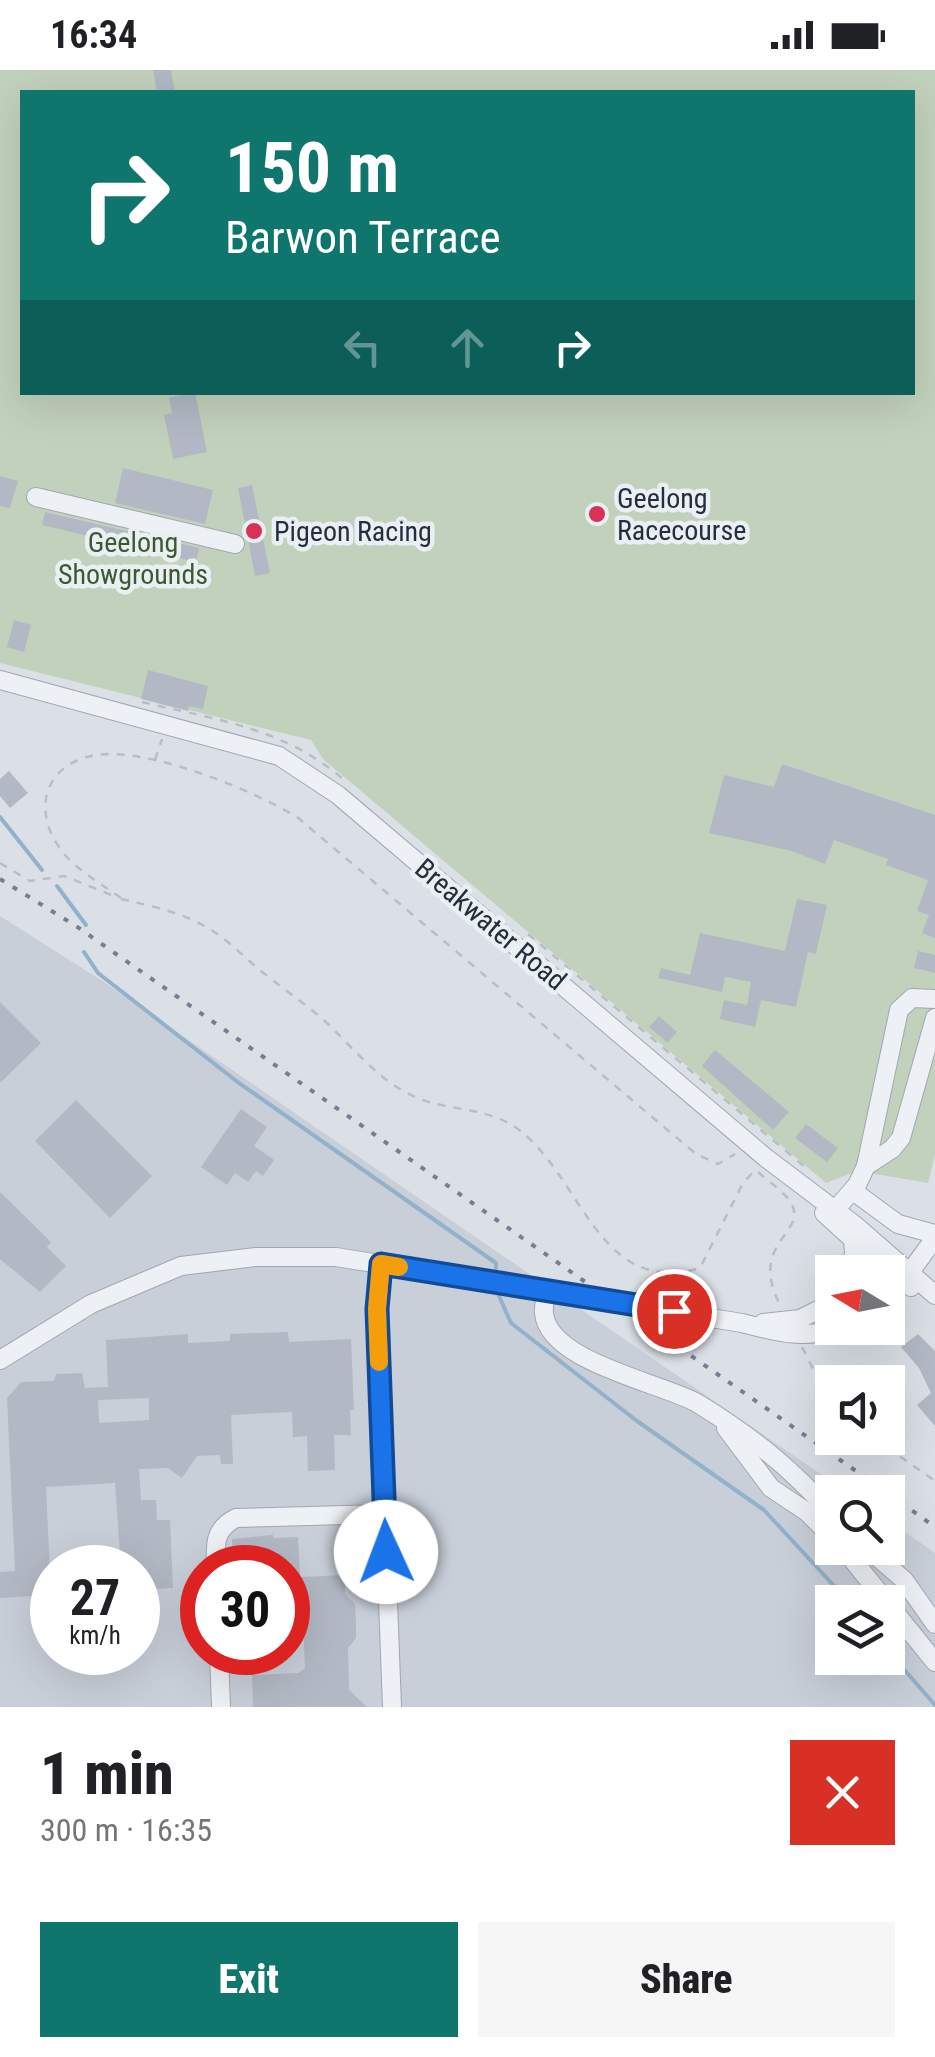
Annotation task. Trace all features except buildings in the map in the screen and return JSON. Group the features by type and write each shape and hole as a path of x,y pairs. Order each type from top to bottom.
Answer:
{"street":[{"path":"36,497 235,544"},
{"name":"Breakwater Road","path":"0,680 279,756 338,795 832,1214"},
{"path":"832,1214 866,1166 899,1010 912,998 935,999"},
{"path":"866,1166 901,1138 935,1018"},
{"path":"852,1190 898,1224 935,1236 905,1274"},
{"path":"832,1214 853,1240 872,1255"},
{"path":"832,1214 877,1255"},
{"path":"853,1240 853,1255"},
{"path":"0,1360 91,1304 182,1266 256,1256 336,1257 815,1335"},
{"path":"905,1276 935,1259"},
{"path":"381,1264 377,1309 392,1707"},
{"path":"905,1281 935,1306"},
{"path":"547,1290 544,1311 558,1338 622,1376 684,1396 778,1457 815,1496"},
{"path":"792,1329 815,1314"},
{"path":"721,1420 771,1488 815,1520"},
{"path":"215,1545 224,1524 236,1518 384,1514"},
{"path":"860,1565 935,1662"},
{"path":"887,1565 904,1580 935,1624"},
{"path":"220,1675 221,1707"}],"path":[{"path":"154,761 167,724"},
{"path":"121,898 66,856 48,826 48,785 64,765 107,754 154,761 262,796 297,817 696,1154 718,1164 737,1153 726,1144"},
{"path":"0,864 30,881 64,876 178,914 210,929 311,1008 382,1077 409,1095 491,1113 519,1130 560,1176 606,1245 641,1268 674,1275 700,1268 744,1183 756,1170"},
{"path":"746,1162 791,1202 794,1210 793,1222 776,1244 769,1267 772,1287 815,1373"},
{"path":"898,1455 935,1481"}],"shaded area":[{"path":"0,916 104,982 822,1475 815,1475 815,1565 905,1565 905,1532 935,1553 935,1707 0,1707"}],"green space":[{"name":"Geelong Racecourse","path":"0,70 935,70 935,1154 928,1183 857,1171 826,1183 323,759 311,740 0,663"}],"waterway":[{"path":"0,817 42,870"},
{"path":"57,886 86,925"},
{"path":"84,952 98,973 239,1083 496,1263 496,1268"},
{"path":"499,1296 511,1323 637,1421 764,1510 833,1585"},
{"path":"905,1671 935,1705"}],"railway":[{"path":"0,879 76,926 862,1475"},
{"path":"905,1505 935,1527"}],"slow traffic":[{"path":"379,1362 377,1309 381,1264 399,1267"}],"place":[{"name":"Geelong Racecourse","path":"597,514"},
{"name":"Pigeon Racing","path":"254,531"}],"route":[{"path":"386,1552 377,1309 381,1264 674,1311"}],"park label":[{"name":"Geelong Showgrounds","path":"133,558"}]}
